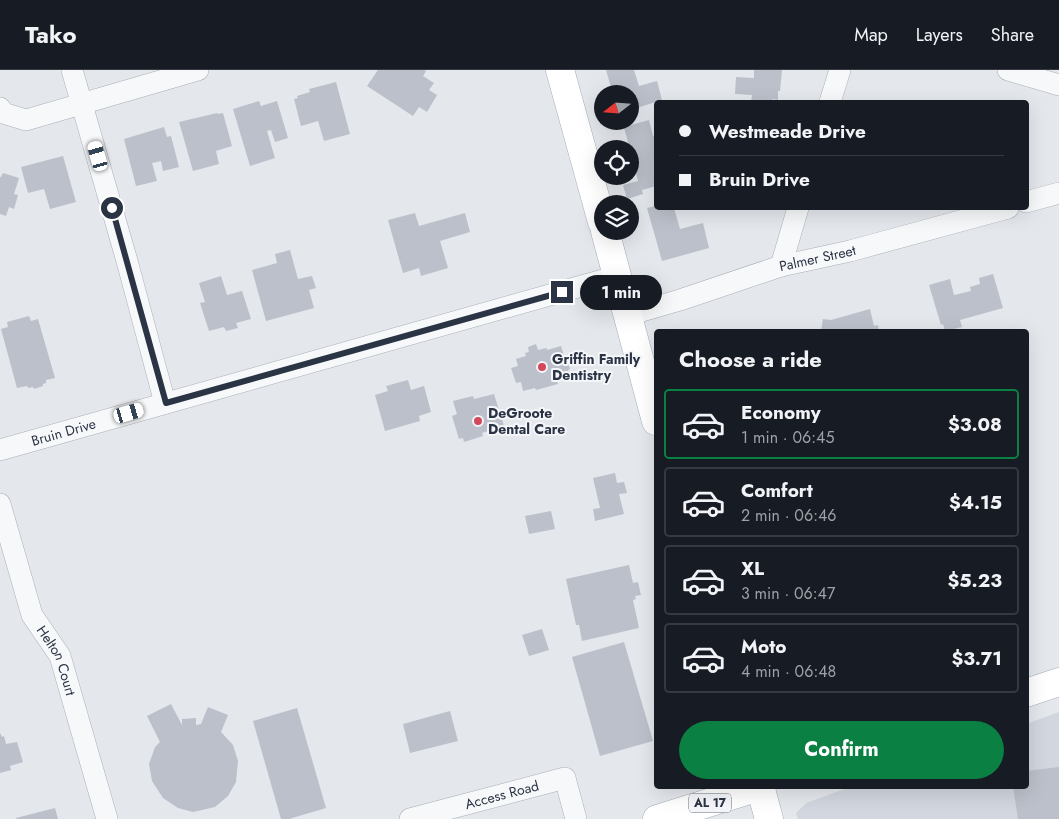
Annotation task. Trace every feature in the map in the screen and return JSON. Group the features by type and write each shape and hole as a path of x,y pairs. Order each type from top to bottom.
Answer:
{"main road":[{"path":"560,70 595,195"},
{"path":"608,240 654,412"},
{"path":"1029,692 1059,682"},
{"name":"AL 17","path":"657,819 752,789"},
{"path":"762,789 769,819"}],"street":[{"path":"72,70 166,403"},
{"path":"0,108 3,113 26,120 198,70"},
{"path":"831,100 840,70"},
{"path":"1008,70 1059,86"},
{"path":"1029,201 1059,193"},
{"path":"780,266 797,210"},
{"name":"Palmer Street","path":"628,315 680,300 780,266 850,251 1001,210"},
{"name":"Bruin Drive","path":"0,450 618,276"},
{"name":"Helton Court","path":"0,504 32,615 60,656 107,819"},
{"name":"Access Road","path":"410,819 565,778 576,819"}],"shaded area":[{"path":"1059,712 1059,819 798,819 796,813 806,803 845,789 1029,789 1029,723"}],"building":[{"path":"378,70 425,70 423,76 434,83 429,90 437,95 427,112 419,107 413,116 367,86"},
{"path":"606,70 634,70 639,85 610,85"},
{"path":"754,70 782,70 778,100 751,100 752,95 735,94 736,77 754,78"},
{"path":"657,81 662,100 654,100 654,102 639,107 639,86"},
{"path":"336,82 350,134 324,141 318,121 301,126 294,99 298,98 297,96 310,92 309,89"},
{"path":"259,101 261,106 277,101 288,138 275,142 271,130 267,131 275,158 250,166 233,109"},
{"path":"223,113 232,146 216,151 219,164 193,171 179,122"},
{"path":"649,120 654,136 654,187 642,190 643,194 639,195 626,195 623,185 639,185 639,140 627,140 625,130 639,130 639,123"},
{"path":"164,127 167,137 171,136 179,167 163,171 161,161 152,163 157,181 136,186 124,139"},
{"path":"63,156 76,202 50,209 44,189 28,193 21,167"},
{"path":"3,173 19,178 14,194 18,195 14,209 9,207 6,216 0,214 0,177"},
{"path":"654,206 654,210 675,210 680,229 703,223 709,248 662,261 647,208"},
{"path":"415,213 419,226 465,213 470,232 440,241 448,268 421,276 419,268 403,273 388,220"},
{"path":"290,250 298,279 312,276 316,288 309,290 314,308 266,321 252,270 277,263 275,254"},
{"path":"993,274 1003,308 960,320 962,327 944,329 943,324 941,325 929,285 950,279 954,295 971,291 970,287 980,284 979,278"},
{"path":"221,276 227,295 242,291 251,319 236,323 238,328 226,331 224,327 209,331 200,303 205,302 199,283"},
{"path":"870,309 874,326 878,325 879,329 821,329 823,319 831,320"},
{"path":"29,316 31,321 38,319 55,378 46,380 43,386 34,389 27,386 17,388 1,329 8,327 7,322"},
{"name":"Griffin Family Dentistry","path":"536,344 538,350 547,348 547,350 561,346 570,369 568,370 570,377 557,381 558,384 536,390 535,388 523,391 521,382 516,383 511,368 518,366 516,359 526,356 525,353 529,352 528,347"},
{"path":"408,380 411,390 424,386 431,412 419,416 420,421 385,431 375,395 388,391 386,386"},
{"name":"DeGroote Dental Care","path":"494,394 504,426 482,433 483,436 464,442 463,438 459,439 452,416 457,414 453,401 473,396 474,399"},
{"path":"615,473 617,483 624,482 627,493 619,494 624,514 595,521 593,509 600,508 593,478"},
{"path":"551,511 555,529 529,534 525,516"},
{"path":"629,565 633,583 638,582 641,595 635,596 636,599 633,600 639,628 582,641 579,625 576,625 566,579"},
{"path":"542,629 549,650 529,656 522,635"},
{"path":"624,642 653,741 600,756 572,657"},
{"path":"171,704 182,725 182,719 196,718 196,725 201,724 208,707 228,715 221,732 233,745 238,761 236,782 228,796 215,807 193,812 178,808 163,798 152,781 149,764 155,747 160,742 147,716"},
{"path":"297,708 326,808 289,819 281,819 253,721"},
{"path":"450,711 458,741 410,753 403,724"},
{"path":"0,733 2,737 4,736 6,744 17,742 23,762 10,766 11,770 0,773"},
{"path":"1059,767 1059,819 1018,819 1013,789 1029,789 1029,771"},
{"path":"55,808 58,819 16,819 16,818"}],"place":[{"name":"Griffin Family Dentistry","path":"542,367"},
{"name":"DeGroote Dental Care","path":"478,421"}],"route":[{"path":"112,208 166,403 562,292"}]}
